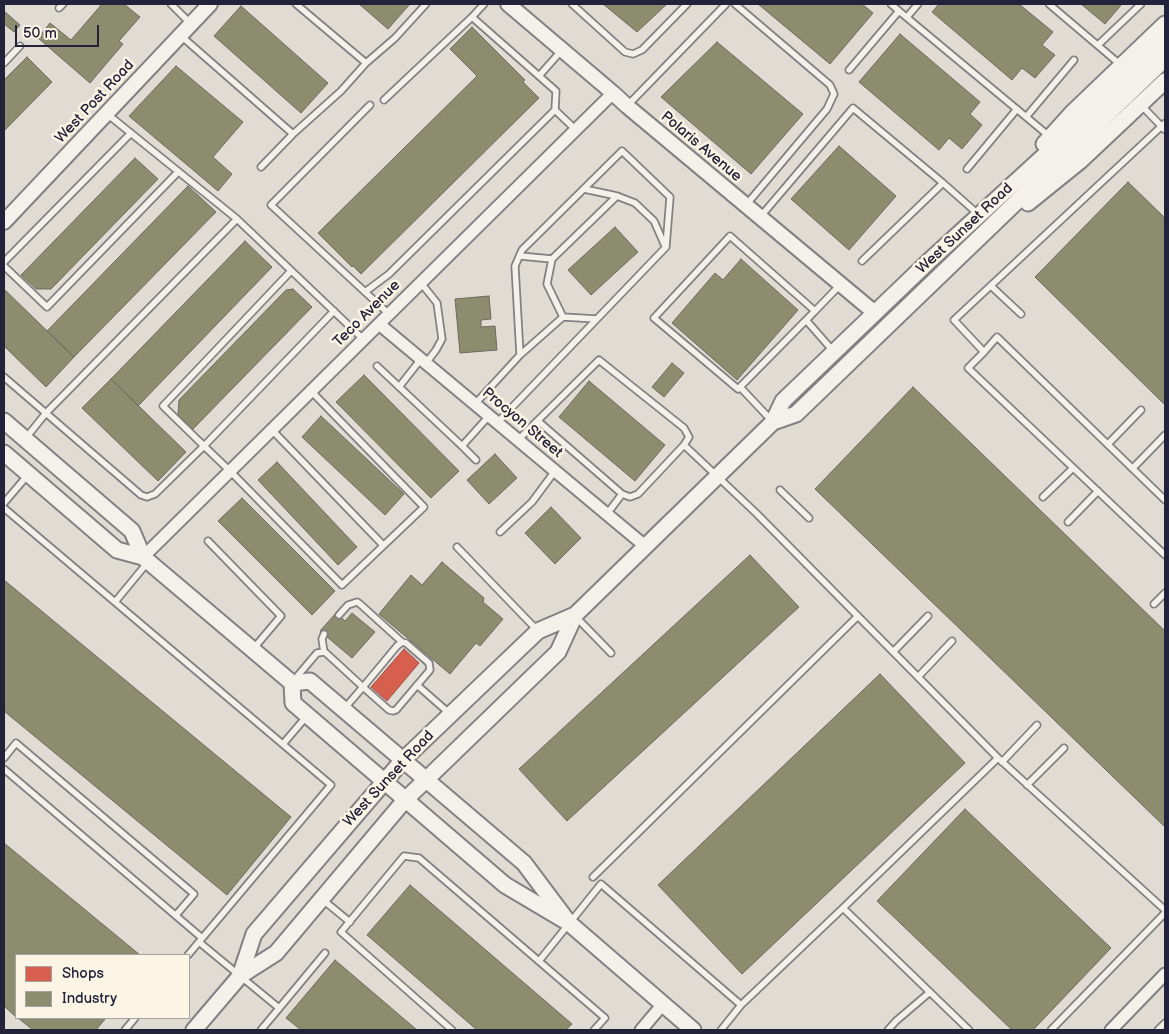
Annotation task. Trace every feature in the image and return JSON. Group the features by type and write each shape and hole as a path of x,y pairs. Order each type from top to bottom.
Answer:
{"main road":[{"path":"995,201 1072,113 1165,24"},
{"name":"West Sunset Road","path":"194,1030 240,976 276,953 405,800 425,779 558,652 575,615 774,422 783,401 1165,42"},
{"name":"West Sunset Road","path":"774,422 796,414 1165,59"},
{"path":"947,269 1080,161 1165,81"},
{"path":"4,421 132,531 146,560"},
{"path":"4,453 117,550 146,560 292,682 310,681 524,863 569,923"},
{"name":"West Sunset Road","path":"240,976 254,934 403,760 538,631 575,615"},
{"path":"292,682 293,702 405,800 505,885 569,923 693,1030"}],"street":[{"name":"West Post Road","path":"4,222 210,4"},
{"name":"Polaris Avenue","path":"513,5 627,106 875,313"},
{"name":"Teco Avenue","path":"146,560 230,471 613,93"},
{"name":"Procyon Street","path":"379,324 645,546"},
{"path":"1111,1030 1165,974"},
{"path":"641,1030 663,1004"}],"lane":[{"path":"171,4 191,24"},
{"path":"296,4 366,63"},
{"path":"262,167 293,134 340,92 366,63 395,38 426,4"},
{"path":"384,100 484,4"},
{"path":"572,4 626,52 633,54 642,50 687,4"},
{"path":"627,106 726,4"},
{"path":"735,4 830,85 834,94 827,109 746,205"},
{"path":"891,4 1050,137"},
{"path":"907,17 918,4"},
{"path":"1049,4 1122,66"},
{"path":"1098,45 1141,4"},
{"path":"849,70 899,11"},
{"path":"365,292 389,274 555,110 556,91 472,17"},
{"path":"180,35 293,134"},
{"path":"4,63 20,46"},
{"path":"540,76 562,50"},
{"path":"1026,117 1074,60"},
{"path":"370,105 271,205 389,314"},
{"path":"984,352 954,320 1164,127 1141,105"},
{"path":"760,217 853,108 943,183 979,216"},
{"path":"555,110 576,130"},
{"path":"967,170 1017,110"},
{"path":"106,113 237,219 364,339"},
{"path":"4,262 131,133"},
{"path":"462,446 580,337 666,247 670,197 622,151 522,250 515,266 520,355"},
{"path":"4,266 47,307 178,172"},
{"path":"862,261 943,183"},
{"path":"584,189 617,196 635,203 654,222 666,247"},
{"path":"563,317 547,284 552,259 617,196"},
{"path":"25,439 46,413 237,219"},
{"path":"774,422 740,387 738,389 654,318 730,236 815,311"},
{"path":"520,256 552,259"},
{"path":"291,271 163,406 342,585 424,507 311,391"},
{"path":"399,387 436,350 442,339 438,303 421,283"},
{"path":"740,387 840,284"},
{"path":"991,286 1021,314"},
{"path":"4,377 141,495 147,497 155,494 204,446 334,311"},
{"path":"475,404 520,355 563,317 597,319"},
{"path":"806,320 834,352"},
{"path":"1165,500 997,337 968,368 1165,556"},
{"path":"518,440 599,360 684,428 689,436 684,445 638,494 630,497 622,494 538,421"},
{"path":"377,366 476,460"},
{"path":"1108,444 1141,410"},
{"path":"272,430 383,545"},
{"path":"1133,468 1165,435"},
{"path":"684,445 756,513 1000,760 1165,912 1051,1030"},
{"path":"1043,498 1073,468"},
{"path":"500,532 532,502 555,471"},
{"path":"4,503 29,474"},
{"path":"780,490 809,518"},
{"path":"1068,522 1098,491"},
{"path":"607,514 622,494"},
{"path":"4,508 331,785 189,954"},
{"path":"208,541 281,616 253,650"},
{"path":"457,547 538,631"},
{"path":"115,602 146,560"},
{"path":"1154,604 1165,593"},
{"path":"324,634 322,639 324,652 389,710 396,710 430,670 429,663 357,602 348,605 339,615"},
{"path":"575,615 611,653"},
{"path":"593,877 858,616"},
{"path":"893,652 928,616"},
{"path":"918,676 952,641"},
{"path":"344,710 402,642"},
{"path":"292,682 317,653 324,652"},
{"path":"417,685 450,714"},
{"path":"283,744 308,715"},
{"path":"720,1030 741,1005 1037,725"},
{"path":"4,758 16,743 194,894 176,915"},
{"path":"1027,785 1064,748"},
{"path":"4,769 176,915 240,976 279,1008"},
{"path":"452,1030 341,932 404,856 419,858 605,1018 594,1030"},
{"path":"539,961 601,884 741,1005"},
{"path":"322,899 350,922"},
{"path":"843,908 970,1030"},
{"path":"261,1030 325,953"},
{"path":"888,1030 930,992"},
{"path":"125,1030 134,1019"},
{"path":"1158,1030 1165,1023"}],"shaded area":[{"path":"4,4 1165,4 1165,1030 4,1030"}],"building: Shops":[{"path":"404,649 419,663 387,701 371,687"}],"building: Industry":[{"path":"102,4 124,4 140,17 119,41 123,44 90,83 38,38 50,23 71,40"},
{"path":"359,4 410,4 388,29"},
{"path":"603,4 667,4 637,32"},
{"path":"758,4 862,4 873,13 830,64"},
{"path":"939,4 1019,4 1053,32 1042,45 1055,55 1035,78 1022,68 1012,80 932,12"},
{"path":"1081,4 1122,4 1105,24"},
{"path":"241,6 328,83 301,113 214,36"},
{"path":"4,11 20,25 14,32 4,24"},
{"path":"472,27 525,80 523,82 539,98 361,274 318,233 477,76 450,49"},
{"path":"900,34 980,102 970,114 982,125 962,149 949,138 939,150 859,82"},
{"path":"717,42 803,114 751,174 661,97"},
{"path":"27,57 52,82 4,131 4,80"},
{"path":"176,66 243,122 213,157 232,174 218,191 129,116"},
{"path":"839,146 896,196 849,250 791,199"},
{"path":"135,158 158,179 51,289 36,289 21,275"},
{"path":"1128,182 1165,218 1165,405 1035,277"},
{"path":"188,186 216,212 74,357 47,331"},
{"path":"615,227 638,252 591,295 568,270"},
{"path":"245,241 272,267 138,406 111,379"},
{"path":"741,259 798,310 737,380 672,323 715,273 723,280"},
{"path":"4,289 74,357 46,387 4,346"},
{"path":"293,289 312,307 193,429 178,415 179,400 286,290"},
{"path":"489,296 491,319 481,320 481,327 495,326 497,350 460,353 455,299"},
{"path":"672,363 684,373 664,397 652,387"},
{"path":"364,375 459,471 431,498 336,402"},
{"path":"111,379 186,452 158,481 82,408"},
{"path":"589,381 665,445 635,481 559,417"},
{"path":"913,387 1165,631 1165,827 815,489"},
{"path":"321,416 404,494 385,515 302,437"},
{"path":"495,454 517,478 489,504 467,480"},
{"path":"277,462 357,547 338,565 258,480"},
{"path":"242,498 335,591 312,615 218,521"},
{"path":"551,507 581,538 555,564 525,533"},
{"path":"750,555 799,607 567,821 519,769"},
{"path":"442,562 484,598 483,602 503,619 480,646 476,643 450,674 379,614 411,575 422,585"},
{"path":"4,580 291,817 227,895 4,711"},
{"path":"336,613 345,621 352,613 375,632 352,658 320,631"},
{"path":"880,674 965,763 742,974 658,885"},
{"path":"965,809 1111,948 1033,1030 1012,1030 877,901"},
{"path":"4,843 139,954 15,954 15,1016 4,1006"},
{"path":"410,885 572,1024 566,1030 477,1030 367,935"},
{"path":"335,960 417,1030 301,1030 286,1018"},
{"path":"19,1019 105,1019 96,1030 33,1030"}]}
